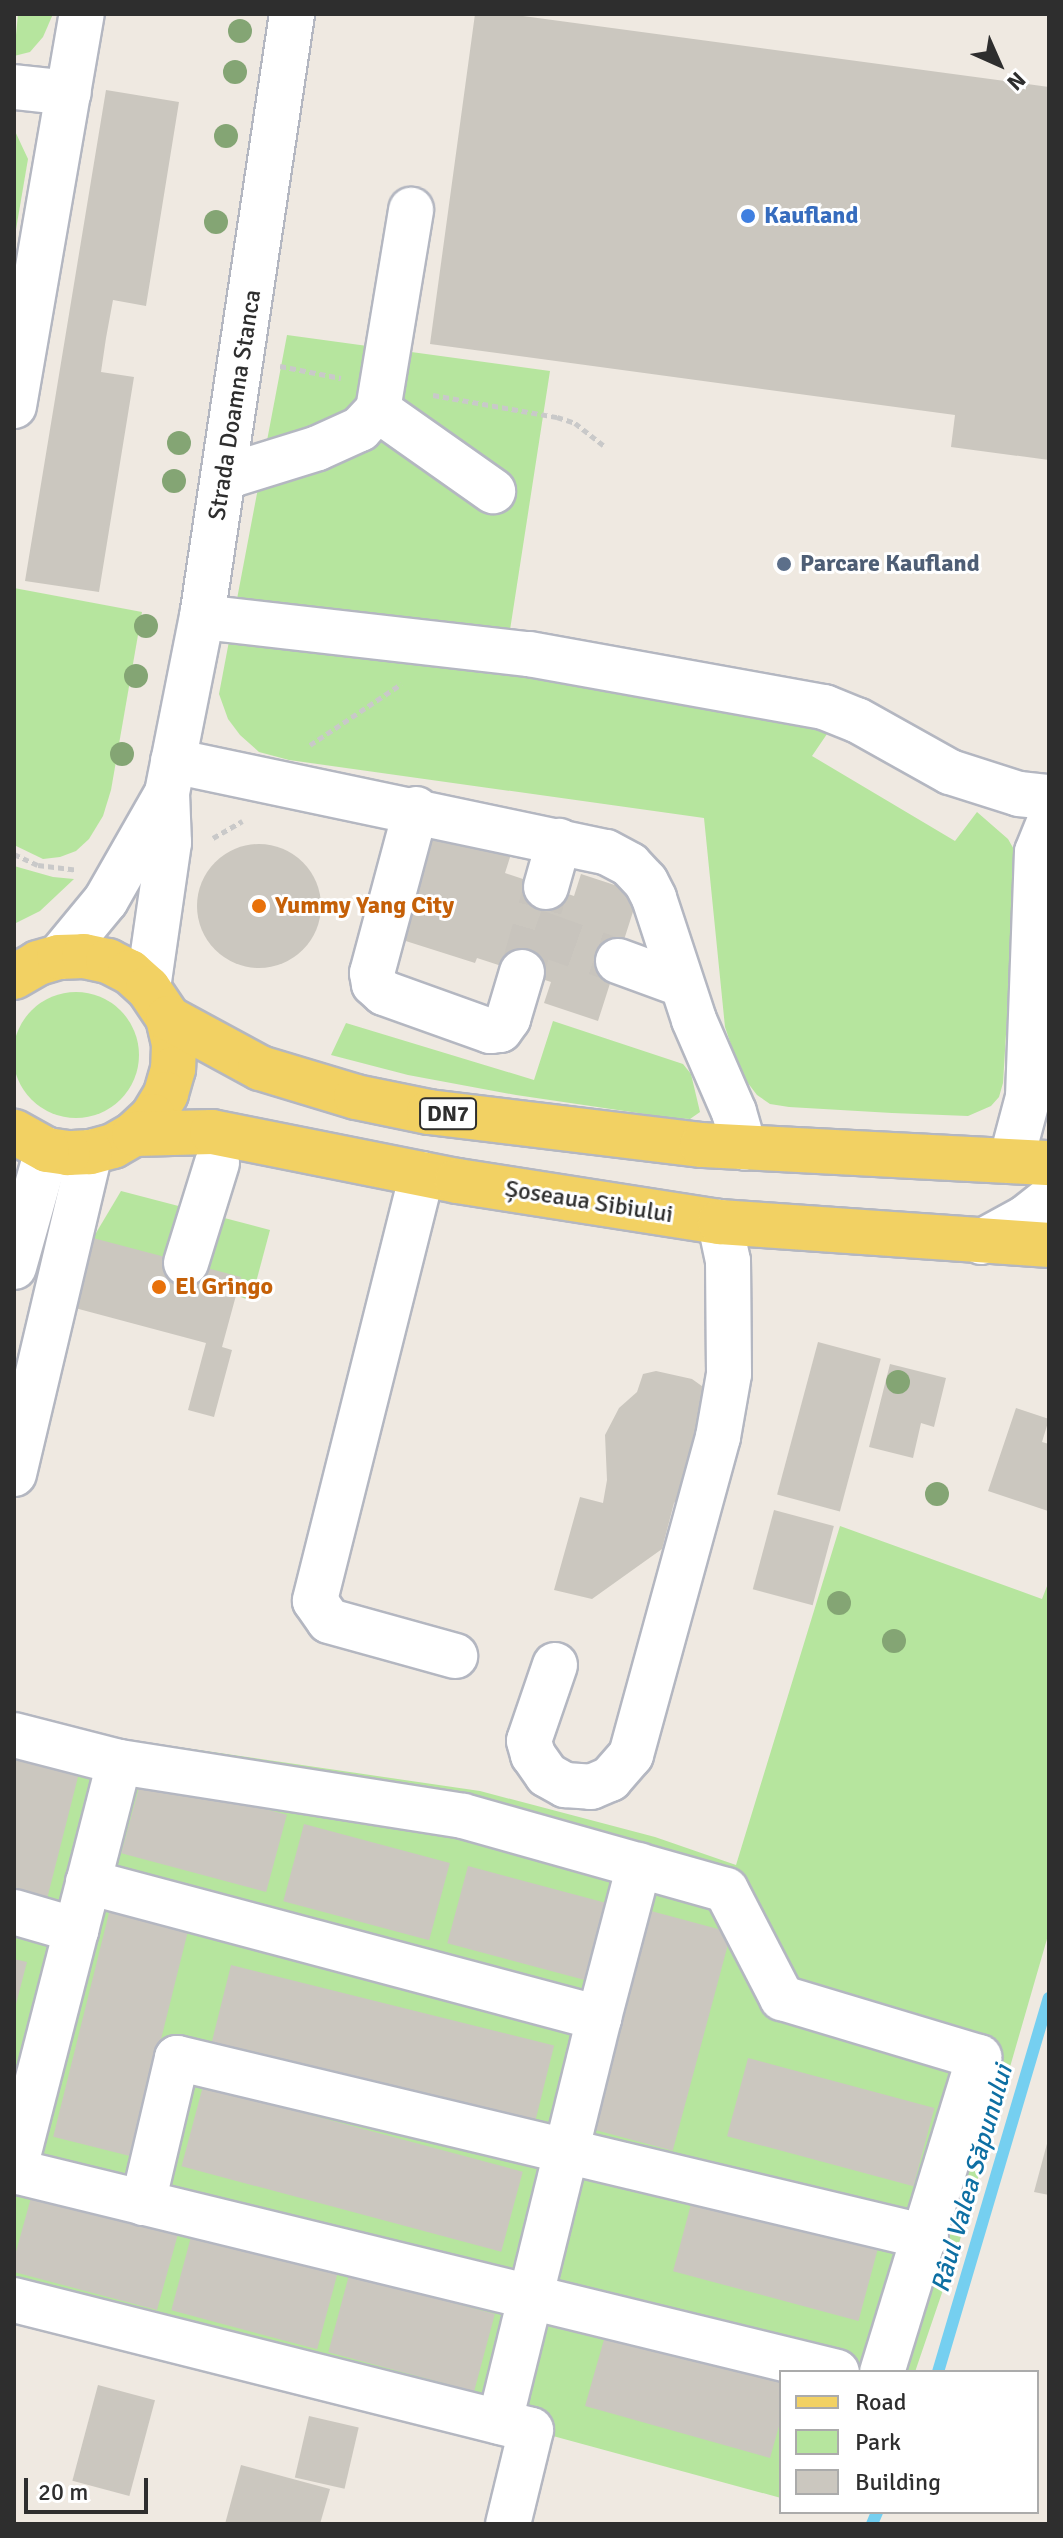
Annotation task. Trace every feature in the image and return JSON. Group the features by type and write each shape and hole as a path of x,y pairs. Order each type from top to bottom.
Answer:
{"main road":[{"name":"DN7","path":"14,977 38,963 59,957 84,956 108,961 130,972 158,1003 260,1068 356,1097 429,1112 649,1140 744,1148 1030,1162"},
{"name":"Șoseaua Sibiului","path":"30,1141 90,1152 113,1146 134,1134 153,1116 166,1094 173,1069 174,1044 158,1003"},
{"name":"Șoseaua Sibiului","path":"134,1134 212,1132 422,1174 720,1222 1049,1245"}],"street":[{"path":"14,406 82,14"},
{"name":"Strada Doamna Stanca","path":"158,1003 169,843 170,777 202,617 225,477 292,14"},
{"path":"14,87 69,93"},
{"path":"225,477 318,448 360,429 378,410 411,210"},
{"path":"378,410 493,491"},
{"path":"202,617 529,654 824,707 857,720 950,772 1019,794 1049,797"},
{"path":"170,777 416,809 606,852 630,865 646,882 681,984 734,1112 744,1148"},
{"name":"Strada Doamna Stanca","path":"59,957 106,900 170,777"},
{"path":"416,809 372,973 374,984 384,993 490,1031 500,1030 508,1019 522,972"},
{"path":"1030,1162 1025,1115 1029,1083 1037,852 1049,823"},
{"path":"546,887 559,841"},
{"path":"618,961 681,984"},
{"path":"14,1267 30,1141"},
{"path":"14,1474 90,1152"},
{"path":"186,1263 217,1163"},
{"path":"422,1174 315,1601 329,1621 455,1656"},
{"path":"981,1242 1025,1218 1049,1199"},
{"path":"555,1665 529,1741 533,1755 547,1775 565,1785 591,1787 610,1779 631,1755 718,1437 729,1374 728,1261 720,1222"},
{"path":"14,1735 119,1762 463,1816 726,1890 782,1998 979,2057 883,2370"},
{"path":"119,1762 76,1930 22,2108 14,2171 829,2370"},
{"path":"508,2524 531,2299 639,1865"},
{"path":"88,1882 599,2018"},
{"path":"14,1912 76,1930"},
{"path":"143,2203 177,2058 926,2237"},
{"path":"14,2300 516,2426"}],"path":[{"path":"14,854 38,865 79,870"}],"green space":[{"path":"18,14 53,14 43,37 30,52 14,56"},
{"path":"14,129 28,159 14,241"},
{"path":"287,335 550,371 504,669 814,725 827,734 812,756 955,841 977,812 1008,839 1016,853 1016,872 1003,1083 999,1097 991,1106 968,1116 892,1113 789,1107 770,1104 757,1095 741,1074 725,1027 704,818 289,760 259,752 240,735 228,719 219,694"},
{"path":"14,588 142,612 111,790 103,816 89,839 76,851 60,857 43,859 14,845"},
{"path":"14,866 53,877 74,879 40,911 14,924"},
{"path":"76,992 100,996 121,1010 135,1031 139,1055 135,1079 121,1100 100,1114 76,1118 52,1114 31,1100 17,1079 13,1055 17,1031 31,1010 52,996"},
{"path":"553,1021 683,1064 691,1074 700,1112 690,1119 672,1118 516,1095 408,1075 331,1055 346,1023 534,1080"},
{"path":"121,1191 270,1230 251,1301 93,1238"},
{"path":"840,1526 1042,1599 1049,1581 1049,1932 960,2240 916,2370 779,2370 779,2497 531,2430 14,2300 14,1713 130,1740 480,1791 655,1837 736,1865"}],"building":[{"name":"Kaufland","path":"475,14 508,14 1049,87 1049,460 951,447 955,415 430,344"},
{"path":"106,90 179,102 146,306 113,300 106,338 101,372 134,377 99,592 25,581"},
{"path":"426,823 512,851 505,873 574,896 581,874 639,893 598,1021 544,1003 551,982 477,958 475,963 390,936"},
{"name":"Yummy Yang City","path":"259,844 283,849 303,862 316,882 321,906 316,930 303,950 283,963 259,968 235,963 215,950 202,930 197,906 202,882 215,862 235,849"},
{"name":"El Gringo","path":"93,1238 241,1277 222,1347 232,1350 214,1417 188,1410 206,1343 75,1308"},
{"path":"818,1342 881,1359 840,1511 777,1495"},
{"path":"890,1364 946,1378 934,1427 921,1423 913,1458 869,1447"},
{"path":"656,1371 692,1379 706,1389 689,1489 674,1503 662,1549 592,1599 554,1590 580,1497 603,1503 607,1480 605,1435 619,1408 637,1392 643,1374"},
{"path":"1016,1408 1049,1419 1042,1442 1049,1444 1048,1511 988,1491"},
{"path":"774,1510 834,1526 813,1605 753,1589"},
{"path":"14,1753 80,1769 46,1903 14,1895"},
{"path":"142,1776 287,1815 266,1892 121,1853"},
{"path":"304,1824 450,1863 429,1940 283,1901"},
{"path":"468,1866 614,1905 593,1982 447,1943"},
{"path":"112,1901 191,1921 132,2156 53,2137"},
{"path":"651,1911 731,1932 673,2151 593,2129"},
{"path":"14,1959 27,1962 15,2008 14,2008"},
{"path":"231,1965 554,2046 533,2132 209,2051"},
{"path":"748,2058 934,2108 913,2186 727,2136"},
{"path":"203,2086 523,2172 501,2252 182,2166"},
{"path":"1049,2140 1049,2195 1034,2192"},
{"path":"694,2193 879,2243 858,2321 673,2271"},
{"path":"32,2194 178,2234 157,2310 14,2272 14,2259"},
{"path":"192,2233 338,2272 317,2349 171,2310"},
{"path":"349,2275 495,2314 474,2391 328,2352"},
{"path":"607,2329 779,2375 779,2426 770,2458 585,2406"},
{"path":"98,2385 155,2400 129,2496 72,2481"},
{"path":"309,2416 359,2427 345,2489 295,2477"},
{"path":"241,2465 330,2489 320,2524 225,2524"}],"waterway":[{"name":"Râul Valea Săpunului","path":"939,2370 1049,1998"},
{"name":"Râul Valea Săpunului","path":"872,2524 876,2514"}],"tunnel":[{"path":"522,972 546,887"},
{"path":"534,931 618,961"}],"place":[{"name":"Kaufland","path":"748,216"},
{"name":"Parcare Kaufland","path":"784,564"},
{"name":"Yummy Yang City","path":"259,906"},
{"name":"El Gringo","path":"159,1287"}]}
